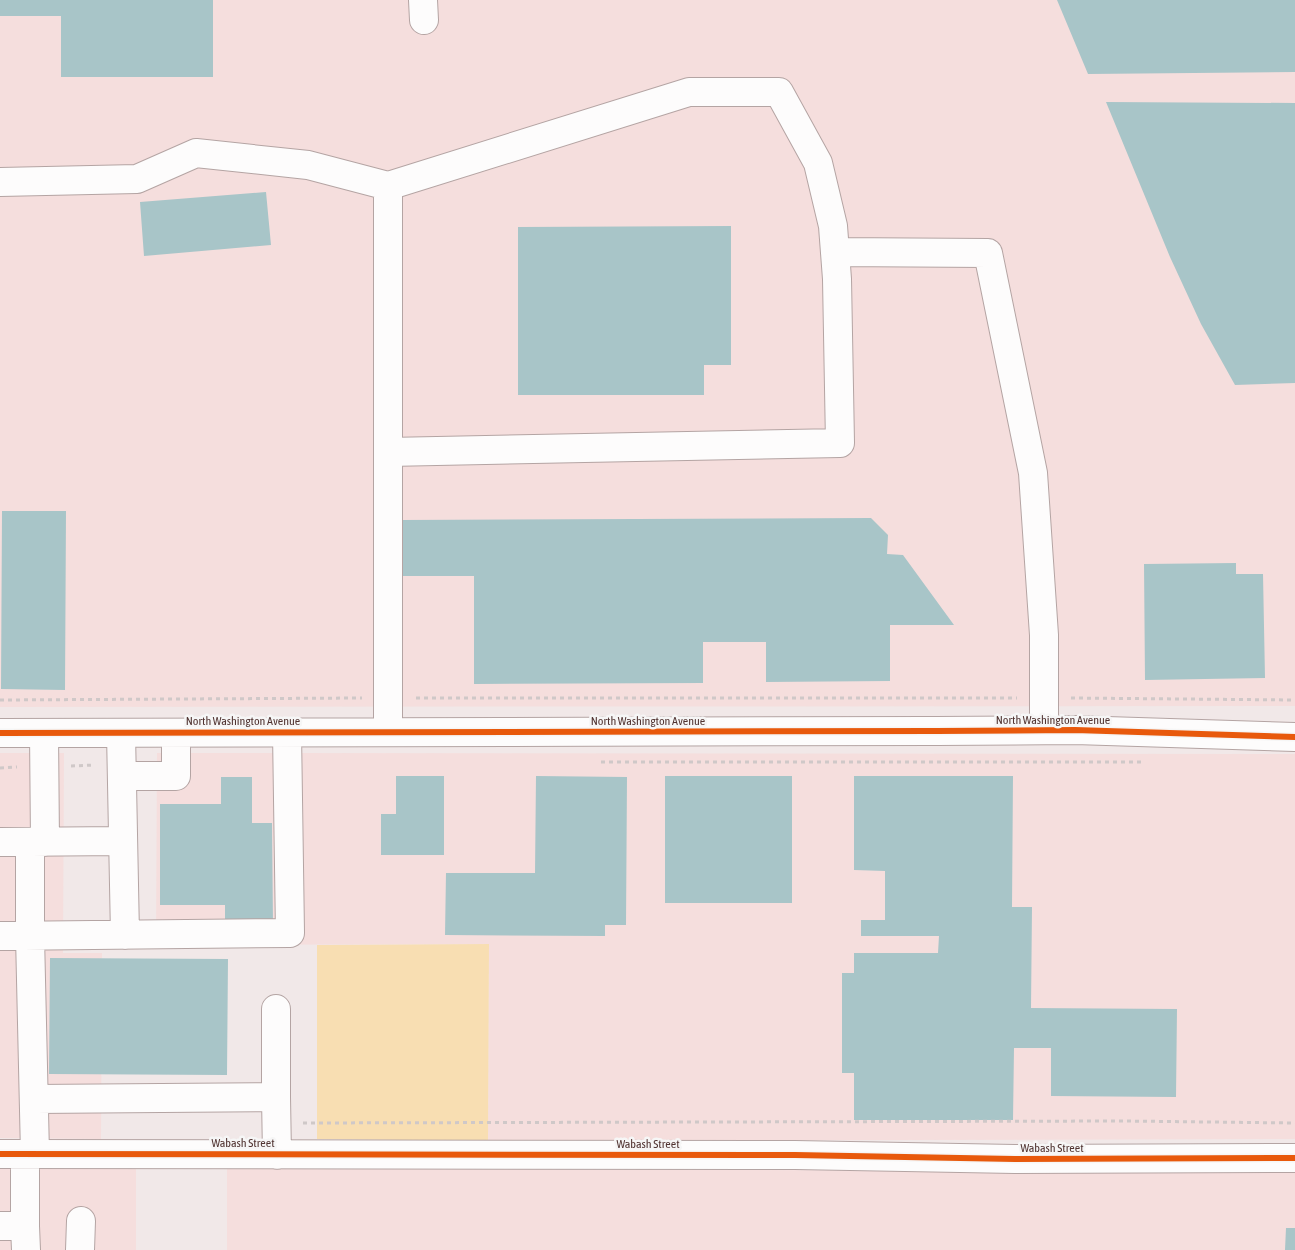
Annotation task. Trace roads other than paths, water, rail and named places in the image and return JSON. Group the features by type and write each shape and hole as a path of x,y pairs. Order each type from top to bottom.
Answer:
{"street":[{"path":"0,182 137,179 196,153 308,164 388,186 689,92 779,92 818,163 833,226 837,280 840,443 388,452"},
{"path":"388,186 388,732"},
{"path":"835,252 988,253 1033,473 1044,635 1044,730"},
{"name":"North Washington Avenue","path":"0,733 936,732 1075,730 1295,737"},
{"path":"0,936 290,934 287,732"},
{"path":"17,1234 20,1154 34,1099 30,936 44,766 44,733"},
{"path":"121,733 125,935"},
{"path":"122,770 176,776 176,733"},
{"path":"0,842 123,841"},
{"path":"276,1009 277,1155"},
{"path":"34,1099 277,1110"},
{"name":"Wabash Street","path":"20,1154 795,1155 1015,1159 1295,1158"},
{"path":"80,1250 81,1221"}]}
